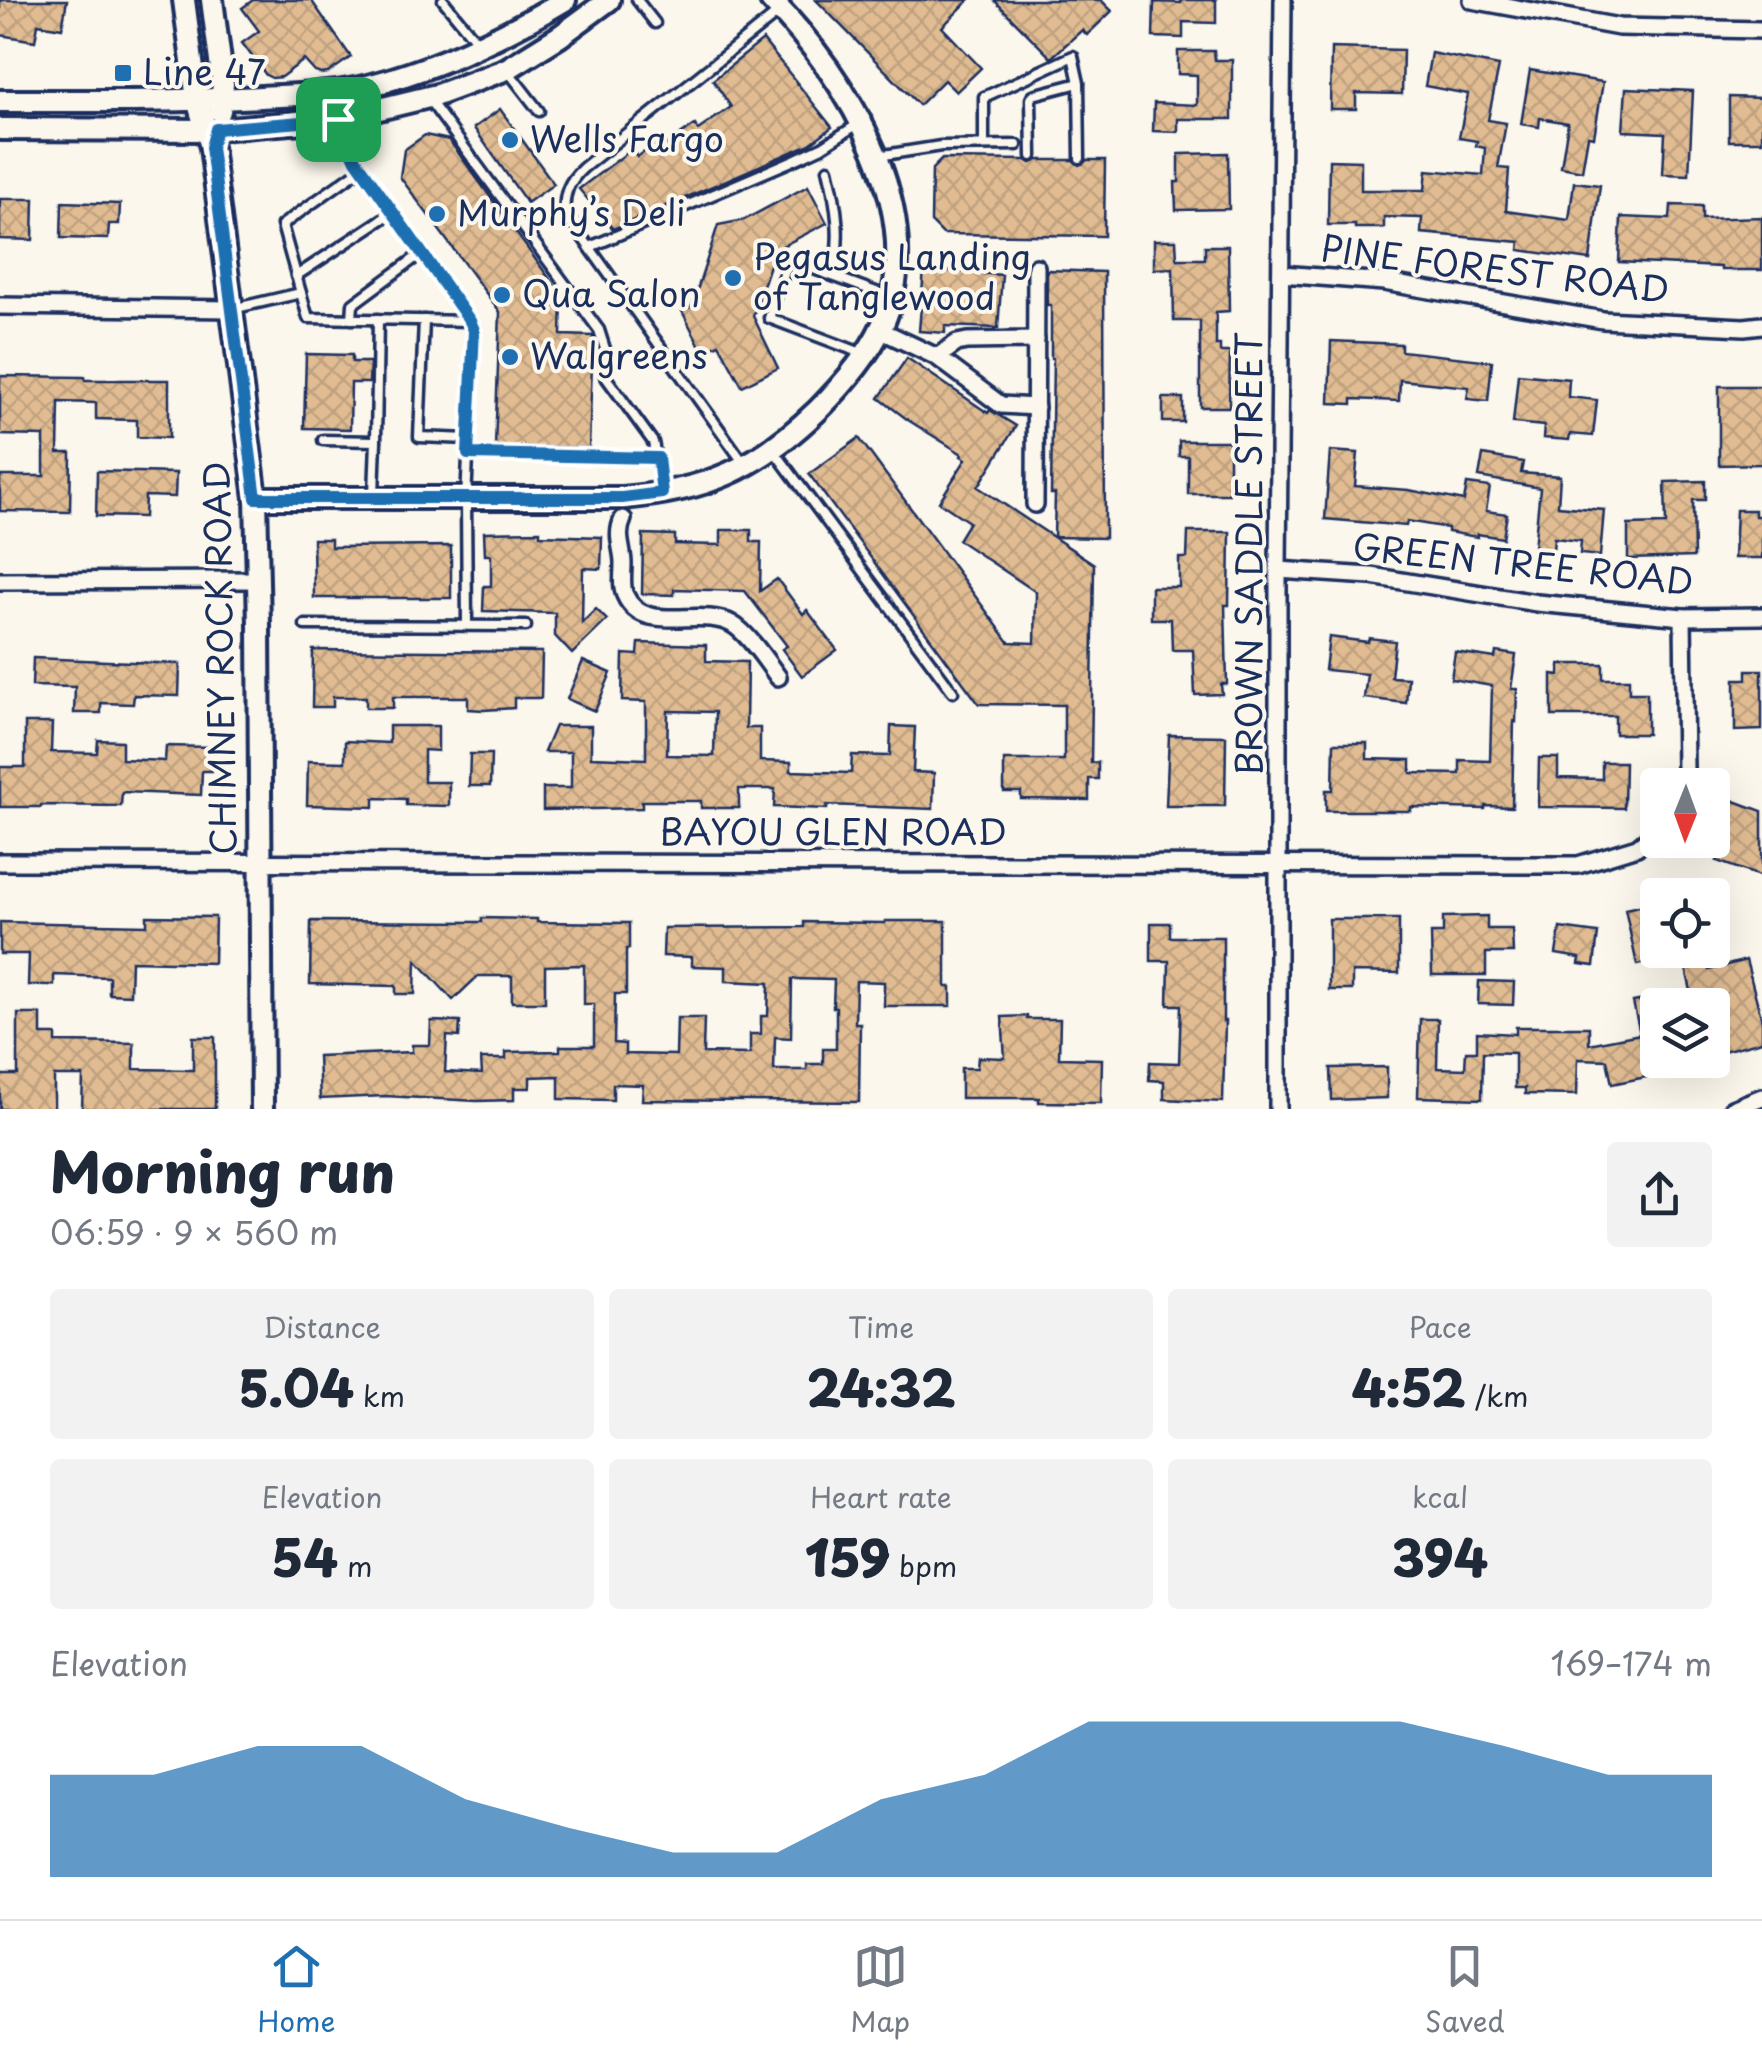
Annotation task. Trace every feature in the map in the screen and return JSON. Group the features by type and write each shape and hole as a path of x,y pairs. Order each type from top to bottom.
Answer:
{"main road":[{"name":"CHIMNEY ROCK ROAD","path":"184,0 197,100 211,135 256,498 262,1109"},
{"name":"CHIMNEY ROCK ROAD","path":"211,135 222,99 212,0"},
{"path":"0,102 222,99 330,93 365,87 442,63 524,25 564,0"},
{"path":"0,129 211,135 338,119 462,88 507,69 609,0"},
{"path":"256,498 466,500 622,509 662,493 701,485 746,466 803,424 840,388 880,330 898,265 897,237 886,183 847,97 820,57 776,5"},
{"path":"480,46 507,69"}],"street":[{"name":"BROWN SADDLE STREET","path":"1278,1109 1283,0"},
{"path":"1472,0 1619,27 1762,30"},
{"path":"1034,504 1036,267"},
{"name":"PINE FOREST ROAD","path":"1281,274 1384,282 1603,320 1762,325"},
{"path":"0,306 232,308"},
{"path":"880,330 936,358 1001,404 1036,407"},
{"path":"936,358 957,343 967,341 1036,340"},
{"path":"622,509 619,540 624,593 636,611 652,617 712,617 734,624 778,677"},
{"name":"GREEN TREE ROAD","path":"1278,570 1371,576 1537,603 1684,616 1762,616"},
{"path":"0,581 259,580"},
{"path":"1684,616 1685,768"},
{"name":"BAYOU GLEN ROAD","path":"0,862 1578,865 1640,845"},
{"path":"1732,1109 1762,1096"}],"lane":[{"path":"443,0 480,46"},
{"path":"637,0 655,22"},
{"path":"746,466 565,213 564,204 571,179 776,5"},
{"path":"984,146 983,102 988,94 1073,56 1079,83 1080,158"},
{"path":"507,69 539,110"},
{"path":"1032,156 1033,95 1079,83"},
{"path":"427,98 599,330 606,352 606,376 654,442 662,493"},
{"path":"338,119 362,168 474,330 466,500 468,626"},
{"path":"590,247 794,160 860,123"},
{"path":"876,157 942,146 1018,146"},
{"path":"362,168 282,225 308,318 470,321"},
{"path":"828,169 838,216 833,276"},
{"path":"296,276 393,212"},
{"path":"352,318 352,304 422,253"},
{"path":"865,354 769,318 790,260 891,297"},
{"path":"232,308 301,293"},
{"path":"374,499 378,319"},
{"path":"424,320 419,436 469,438"},
{"path":"323,440 376,440"},
{"path":"773,448 953,692"},
{"path":"468,454 658,458"},
{"path":"305,625 526,626"}],"building":[{"path":"0,0 67,0 62,28 38,24 35,41 0,35"},
{"path":"253,0 311,0 351,57 328,73 315,72 304,60 281,77 266,75 242,43 259,31 242,8"},
{"path":"816,0 969,0 942,27 981,68 956,92 944,80 919,105"},
{"path":"994,0 1101,0 1112,11 1087,35 1082,30 1051,58"},
{"path":"1216,0 1216,23 1183,22 1183,38 1153,37 1154,2"},
{"path":"763,40 832,127 810,144 613,229 579,189 632,149 637,157 663,139 667,144 695,125 698,130 731,107 713,80"},
{"path":"1331,48 1403,50 1402,94 1356,93 1356,109 1330,109"},
{"path":"1178,51 1214,51 1215,60 1232,60 1232,119 1178,119 1178,132 1153,131 1154,103 1197,105 1197,75 1178,74"},
{"path":"1431,53 1499,66 1488,120 1506,123 1498,168 1509,169 1506,211 1569,220 1574,182 1600,185 1590,260 1519,250 1520,242 1421,233 1422,218 1384,217 1384,228 1328,225 1329,160 1361,161 1361,190 1425,190 1427,170 1483,175 1485,148 1476,146 1477,141 1459,138 1468,94 1425,86"},
{"path":"1530,70 1603,82 1594,137 1588,136 1582,171 1561,167 1568,123 1540,118 1539,127 1521,124"},
{"path":"1626,88 1693,91 1689,175 1663,174 1665,133 1623,131"},
{"path":"1729,97 1762,98 1762,141 1729,141"},
{"path":"500,109 554,184 527,203 474,128"},
{"path":"425,135 449,140 562,296 561,335 593,336 589,448 495,447 500,312 400,177 404,150"},
{"path":"1228,153 1229,209 1176,210 1179,154"},
{"path":"942,159 1031,163 1073,160 1079,165 1087,160 1105,160 1104,236 943,234 931,222 932,169"},
{"name":"Pegasus Landing of Tanglewood","path":"808,186 827,223 775,250 753,316 778,368 742,386 719,344 703,352 682,311 692,306 718,225 744,220"},
{"path":"0,199 34,199 33,240 0,239"},
{"path":"62,202 120,204 119,224 109,224 108,239 61,238"},
{"path":"1671,205 1702,206 1702,219 1762,217 1762,270 1619,262 1621,217 1670,219"},
{"path":"1154,240 1176,240 1177,259 1205,259 1205,246 1228,246 1229,311 1216,312 1216,345 1220,345 1220,352 1230,352 1229,407 1200,407 1200,321 1174,321 1173,268 1154,269"},
{"path":"924,269 1002,275 998,328 945,326 945,333 919,331"},
{"path":"1047,270 1104,272 1105,538 1054,537 1053,358"},
{"path":"1331,341 1401,344 1401,351 1492,361 1488,401 1467,399 1469,387 1400,380 1399,401 1352,399 1352,404 1329,403"},
{"path":"306,354 352,355 352,362 370,362 369,383 351,383 350,429 304,428"},
{"path":"907,358 988,413 990,410 1016,426 978,487 1094,564 1091,763 1098,762 1098,779 1089,779 1089,800 1021,799 1021,792 1004,792 1004,760 1064,760 1064,705 979,704 809,474 859,438 1009,642 1035,643 1036,592 958,540 969,522 939,502 966,459 879,398"},
{"path":"1518,374 1569,379 1568,397 1597,400 1593,436 1570,434 1569,440 1543,438 1544,426 1513,423"},
{"path":"0,376 169,380 169,438 137,437 137,420 96,419 96,403 59,402 58,453 71,453 70,512 0,511 0,476 44,476 44,436 0,435"},
{"path":"1719,386 1762,386 1762,464 1719,465"},
{"path":"1163,398 1183,398 1183,422 1163,422"},
{"path":"1179,441 1229,441 1229,494 1188,494 1188,456 1179,456"},
{"path":"1330,451 1358,453 1355,486 1409,490 1464,501 1467,484 1490,487 1486,511 1507,514 1503,538 1448,532 1448,528 1407,521 1406,526 1325,519"},
{"path":"1483,455 1523,462 1521,473 1560,476 1558,506 1604,510 1600,556 1580,554 1581,541 1554,538 1553,550 1534,548 1540,488 1479,477"},
{"path":"97,471 176,473 175,497 145,496 144,517 96,516"},
{"path":"1705,481 1705,500 1693,500 1694,557 1628,559 1628,525 1666,524 1665,482"},
{"path":"1736,510 1755,510 1755,516 1762,516 1762,558 1734,558"},
{"path":"721,530 751,530 751,542 761,542 760,591 777,579 837,650 802,676 782,649 787,646 745,591 674,589 674,595 642,594 643,534 675,535 675,544 721,545"},
{"path":"540,531 540,535 602,537 601,569 583,568 582,623 596,609 607,620 572,654 555,636 555,613 483,611 484,586 491,586 491,555 485,555 484,532"},
{"path":"1188,532 1230,532 1229,605 1225,605 1227,684 1221,684 1222,694 1195,695 1193,650 1172,650 1171,619 1151,619 1151,587 1179,587 1179,558 1187,558"},
{"path":"313,539 331,539 331,547 451,546 451,598 314,598"},
{"path":"1329,637 1395,641 1391,677 1408,678 1406,703 1364,698 1367,674 1325,670"},
{"path":"639,643 706,645 706,661 747,662 746,728 760,728 760,761 791,762 791,771 851,773 852,755 890,756 891,726 915,727 913,772 934,773 933,809 774,807 775,789 739,789 739,808 701,808 701,801 642,801 642,808 543,810 543,788 571,788 571,752 544,752 555,726 591,726 591,757 646,759 646,702 622,701 623,654 638,655","holes":["668,711 715,712 714,756 667,755"]},
{"path":"313,650 542,652 541,698 514,698 514,708 484,710 468,709 468,697 393,697 393,708 366,708 366,697 333,697 333,707 312,707"},
{"path":"1455,652 1495,658 1496,652 1516,655 1511,689 1517,689 1512,807 1326,811 1326,790 1333,790 1334,743 1367,743 1367,759 1411,760 1411,773 1460,774 1460,760 1490,761 1492,686 1451,679"},
{"path":"33,658 180,664 179,696 134,695 133,704 101,703 101,713 74,713 75,687 32,686"},
{"path":"583,661 611,673 595,711 567,699"},
{"path":"1560,664 1603,664 1603,679 1629,679 1629,693 1647,693 1647,734 1615,734 1615,716 1552,716 1552,674 1560,675"},
{"path":"1747,670 1762,670 1762,730 1735,731 1735,679 1747,679"},
{"path":"25,723 52,723 51,752 97,753 98,740 122,741 122,759 165,761 166,746 212,747 212,771 202,771 201,795 122,792 121,806 0,807 0,767 25,767"},
{"path":"389,726 438,726 438,751 424,750 424,782 449,782 449,806 406,805 406,799 374,798 374,807 307,805 308,761 345,762 345,741 389,743"},
{"path":"1169,735 1226,736 1225,806 1166,806"},
{"path":"470,754 491,754 490,786 469,786"},
{"path":"1539,758 1558,758 1558,778 1602,779 1602,762 1625,762 1624,808 1538,807"},
{"path":"1732,800 1762,811 1762,877 1717,861 1730,858"},
{"path":"1640,906 1640,964 1637,965 1625,909"},
{"path":"147,916 215,917 214,963 131,961 130,995 109,994 109,977 54,975 54,985 28,985 29,954 0,954 0,922 147,925"},
{"path":"1487,916 1487,929 1512,929 1513,953 1486,953 1486,975 1432,975 1431,933 1443,933 1443,917"},
{"path":"482,918 629,923 626,994 615,994 614,1043 625,1044 625,1054 676,1055 677,1018 704,1018 703,1053 750,1054 750,1034 761,1034 761,1016 768,1016 769,983 726,981 726,967 692,966 692,957 663,956 664,928 946,921 946,987 951,987 951,1006 884,1006 884,982 856,981 859,1102 642,1100 643,1085 613,1084 613,1100 559,1099 559,1076 530,1077 530,1088 514,1088 514,1100 385,1096 320,1099 318,1056 412,1052 412,1045 430,1045 431,1021 460,1022 459,1037 447,1036 445,1072 482,1074 481,1059 506,1059 506,1052 594,1046 594,1004 584,1004 584,965 545,966 545,1002 512,1002 512,976 478,976 453,1000 416,960 415,994 396,994 396,986 310,984 311,921 482,922","holes":["792,979 834,980 836,1049 823,1049 823,1064 807,1064 807,1070 774,1070 775,1037 791,1038"]},
{"path":"1329,919 1399,919 1399,973 1352,972 1352,990 1329,990"},
{"path":"1151,923 1170,923 1170,937 1223,937 1223,1102 1164,1099 1164,1081 1149,1080 1150,1062 1179,1063 1181,1005 1168,1005 1169,961 1151,961"},
{"path":"1560,928 1598,933 1594,966 1579,964 1580,958 1556,954"},
{"path":"1746,960 1762,1021 1762,1041 1730,1049 1730,988 1690,988 1686,968 1730,968 1730,964"},
{"path":"1479,981 1514,982 1513,1005 1478,1004"},
{"path":"1640,1001 1640,1034 1633,1002"},
{"path":"18,1014 41,1014 41,1035 56,1035 56,1042 134,1043 134,1069 193,1070 193,1037 215,1037 215,1109 82,1109 83,1076 54,1076 54,1109 0,1109 0,1075 18,1075"},
{"path":"1002,1017 1060,1019 1059,1058 1102,1059 1101,1103 961,1098 961,1068 977,1068 978,1057 1005,1058"},
{"path":"1420,1019 1438,1019 1437,1068 1465,1069 1466,1051 1477,1051 1477,1032 1516,1034 1516,1027 1589,1027 1589,1044 1640,1034 1641,1078 1612,1084 1607,1060 1578,1059 1577,1095 1525,1094 1525,1088 1515,1088 1515,1053 1483,1052 1482,1099 1418,1097"},
{"path":"1387,1067 1387,1098 1332,1100 1331,1068"}],"place":[{"name":"Line 47","path":"123,73"},
{"name":"Wells Fargo","path":"510,140"},
{"name":"Murphy’s Deli","path":"437,214"},
{"name":"Pegasus Landing of Tanglewood","path":"733,278"},
{"name":"Qua Salon","path":"502,295"},
{"name":"Walgreens","path":"510,357"}],"route":[{"path":"338,119 356,160 474,330 468,454 658,458 662,493 622,498 466,500 256,498 211,147 216,129 338,119"}]}
